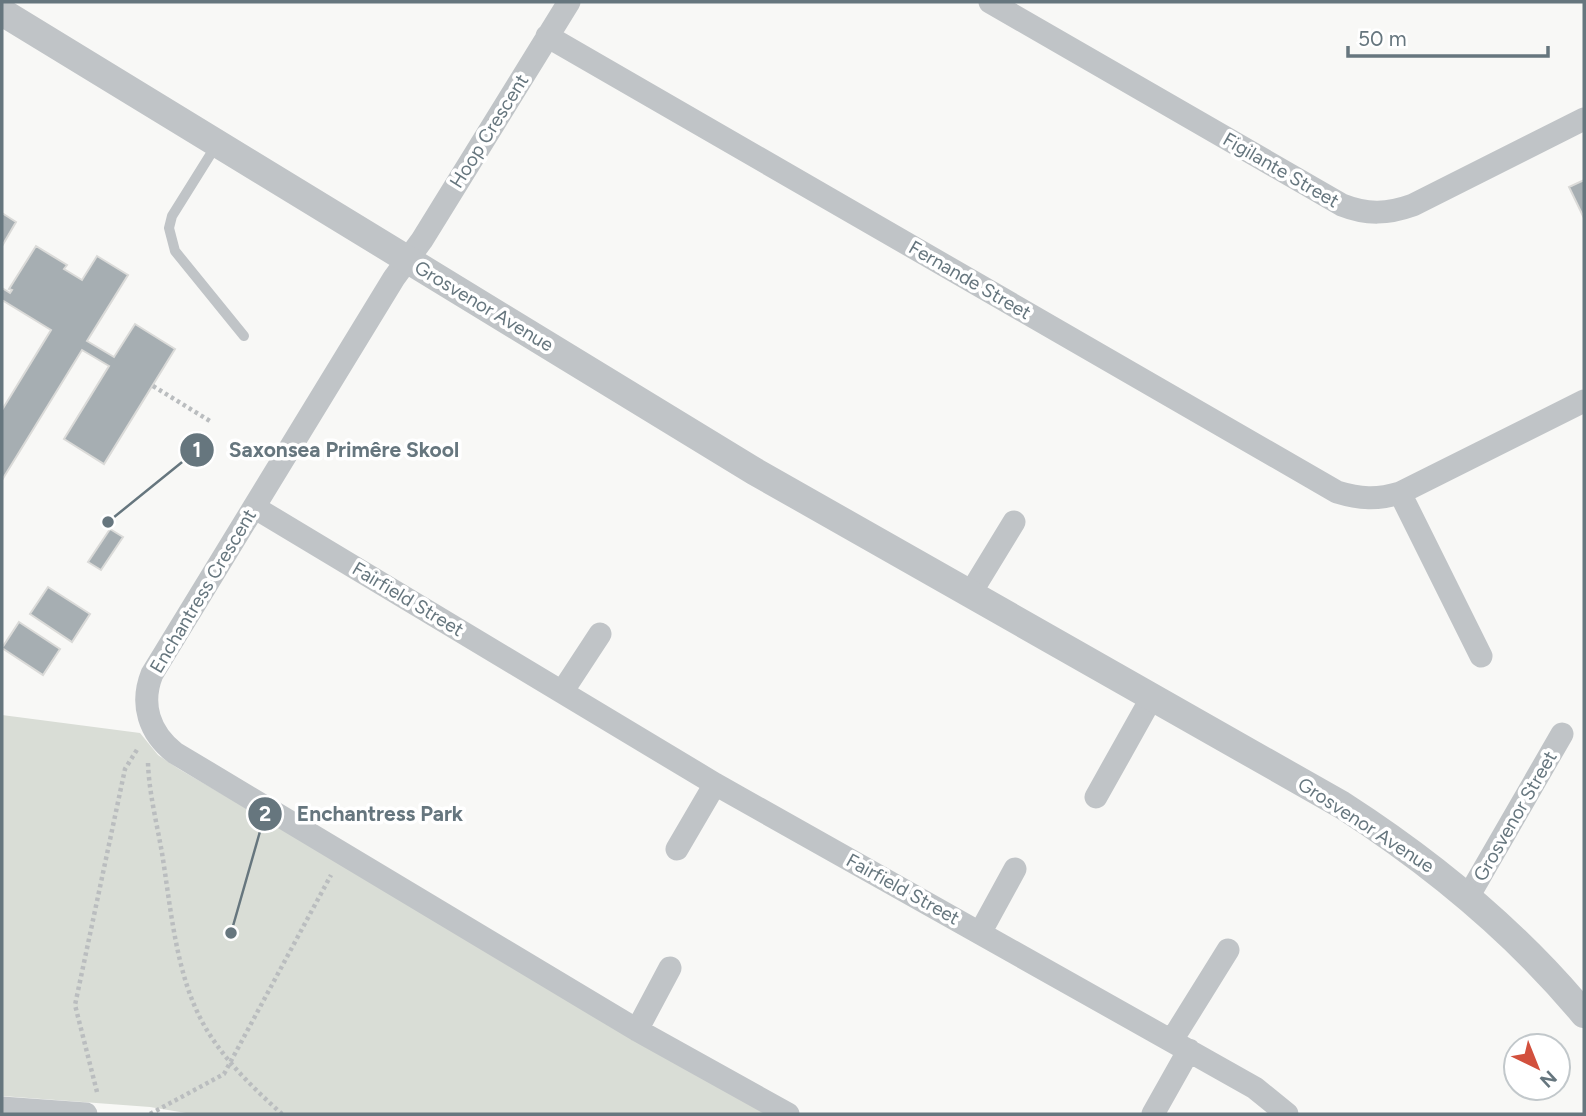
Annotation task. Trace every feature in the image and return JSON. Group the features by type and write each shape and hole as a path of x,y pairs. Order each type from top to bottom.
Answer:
{"street":[{"name":"Hoop Crescent","path":"408,260 569,2"},
{"name":"Figilante Street","path":"990,2 1342,205 1368,213 1398,211 1413,205 1584,120"},
{"name":"Grosvenor Avenue","path":"2,12 754,471 1342,805 1416,855 1468,897 1558,982 1584,1014"},
{"name":"Fernande Street","path":"547,36 1337,492 1364,499 1382,499 1400,493 1584,401"},
{"name":"Enchantress Crescent","path":"152,727 146,695 152,674 394,278 408,260"},
{"path":"1400,493 1481,656"},
{"name":"Fairfield Street","path":"254,507 715,784 1255,1088 1287,1114"},
{"path":"970,594 1014,522"},
{"path":"562,692 600,634"},
{"path":"1096,797 1152,697"},
{"path":"152,727 166,746 175,753 637,1030 788,1114"},
{"name":"Grosvenor Street","path":"1468,897 1562,734"},
{"path":"677,849 715,784"},
{"name":"Fairfield Street","path":"980,933 1015,869"},
{"path":"1153,1114 1180,1045 1228,950"},
{"path":"637,1030 670,968"},
{"path":"2,1108 83,1111"}],"lane":[{"path":"217,144 173,216 169,228 171,241 180,258 244,336"}],"path":[{"path":"153,386 210,421"},
{"path":"152,727 148,765 183,970 191,999 205,1027 232,1062 258,1093 282,1114"},
{"path":"83,1111 75,1005 125,769 152,727"},
{"path":"150,1114 224,1074 343,853"}],"shaded area":[{"path":"2,715 140,733 158,755 179,769 771,1114 192,1114 150,1107 2,1096"}],"building":[{"path":"1584,180 1584,218 1569,187"},
{"path":"2,213 16,222 2,246"},
{"path":"36,246 67,265 64,269 82,280 97,256 128,275 87,341 114,357 135,324 175,349 104,464 64,439 109,366 82,350 2,480 2,410 51,330 2,300 2,288 10,293 12,290 9,289"},
{"path":"110,529 123,537 101,570 88,562"},
{"path":"48,587 90,614 72,642 30,614"},
{"path":"19,622 60,649 43,675 2,648"}],"place":[{"name":"Saxonsea Primêre Skool","path":"108,522"},
{"name":"Enchantress Park","path":"231,933"}]}
